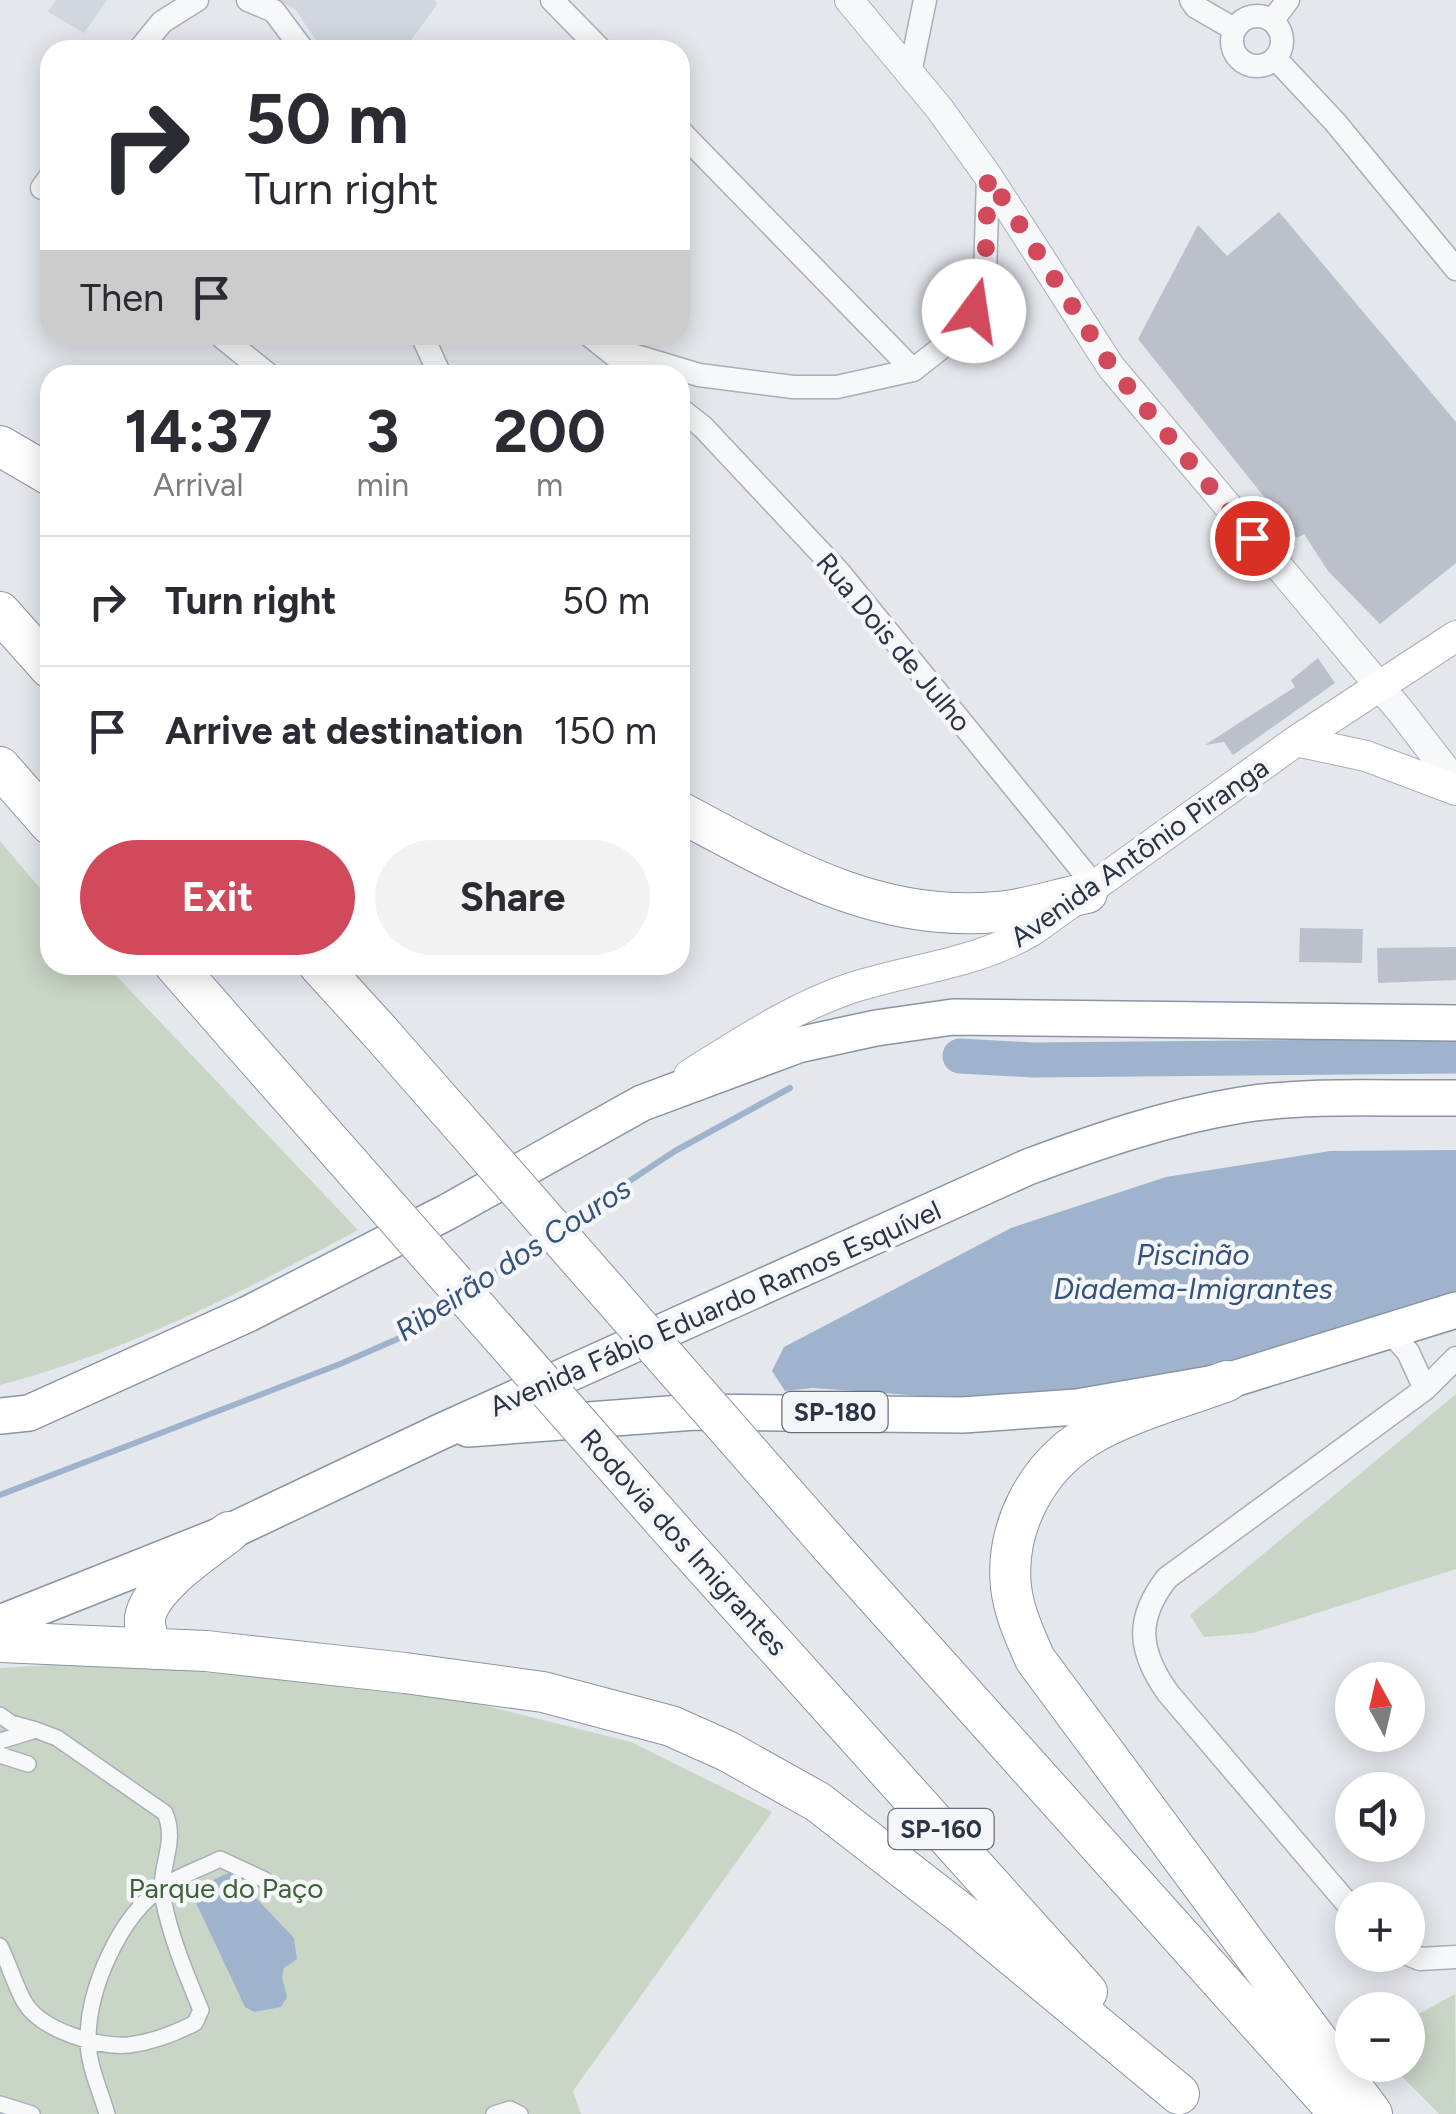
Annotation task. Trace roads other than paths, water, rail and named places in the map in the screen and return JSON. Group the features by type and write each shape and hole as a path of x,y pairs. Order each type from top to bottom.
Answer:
{"highway":[{"path":"0,446 40,469"},
{"path":"0,612 40,657"},
{"path":"0,767 40,813"},
{"path":"690,817 843,893 898,908 953,914 1000,912 1091,889"},
{"name":"Rodovia dos Imigrantes","path":"184,975 686,1545 1188,2104"},
{"path":"328,975 830,1545 1340,2114"},
{"path":"14,1415 248,1314 447,1212 642,1103 798,1045 953,1017 1456,1023"},
{"name":"Avenida Fábio Eduardo Ramos Esquível","path":"0,1624 229,1532 442,1431 1028,1167 1101,1140 1176,1118 1244,1105 1310,1099 1456,1098"},
{"name":"SP-180","path":"442,1431 694,1412 963,1415 1125,1401 1227,1381 1456,1310"},
{"path":"1227,1381 1088,1435 1062,1454 1040,1478 1022,1511 1012,1549 1011,1586 1018,1622 1035,1659 1372,2114"},
{"path":"154,1649 145,1619 153,1601 178,1572 229,1532"},
{"path":"0,1642 38,1641 305,1661 543,1692 671,1726 727,1751 818,1802 966,1918 1188,2104"}],"main road":[{"name":"Avenida Antônio Piranga","path":"642,1103 791,1012 884,978 1004,948 1296,741 1456,636"},
{"path":"1296,741 1366,756 1456,786"}],"street":[{"path":"147,40 162,22 197,0"},
{"path":"248,0 274,11 296,40"},
{"path":"552,0 591,40"},
{"path":"849,0 988,176 1111,366 1402,713 1456,786"},
{"path":"910,73 926,0"},
{"path":"1191,0 1234,30"},
{"path":"1272,21 1288,0"},
{"path":"1264,17 1272,21 1281,35 1280,51 1275,58 1262,66 1239,59 1232,45 1234,30 1247,18 1264,17"},
{"path":"1275,58 1335,122 1456,269"},
{"path":"690,141 913,370"},
{"path":"690,371 793,387 836,387 913,370 954,338 974,311 985,277 988,176"},
{"path":"232,345 257,365"},
{"path":"602,345 627,365"},
{"path":"611,345 671,365"},
{"name":"Rua Dois de Julho","path":"690,417 838,571 1091,889"},
{"path":"1390,1332 1408,1352 1424,1389"},
{"path":"1335,1890 1168,1693 1145,1648 1144,1624 1151,1599 1167,1578 1424,1389 1456,1358"},
{"path":"0,1715 10,1724 57,1738 165,1813 172,1840 162,1886 176,1947 201,2010 195,2024 169,2036 126,2046 72,2036 49,2026 26,2005 0,1946"},
{"path":"0,1741 36,1730"},
{"path":"0,1755 28,1764"},
{"path":"107,2114 88,2039 102,1969 127,1922 162,1886 220,1859 265,1880"},
{"path":"1425,1959 1456,1957"},
{"path":"0,2105 10,2114"},
{"path":"0,2105 32,2114"},
{"path":"494,2114 510,2109 520,2114"}],"water":[{"name":"Piscinão Diadema-Imigrantes","path":"1456,1150 1456,1291 1309,1342 1173,1376 1084,1392 991,1401 813,1388 785,1391 772,1371 784,1347 1011,1228 1166,1177 1330,1151"},
{"path":"231,1872 294,1938 297,1959 284,1968 287,1997 281,2007 254,2012 245,2007 190,1890"}],"waterway":[{"name":"Ribeirão dos Couros","path":"960,1056 1033,1060 1456,1056"},
{"name":"Ribeirão dos Couros","path":"566,1223 675,1151 790,1088"},
{"name":"Ribeirão dos Couros","path":"476,1286 543,1239"},
{"name":"Ribeirão dos Couros","path":"0,1495 340,1364 402,1337 453,1302"}],"park label":[{"name":"Parque do Paço","path":"226,1888"}]}
